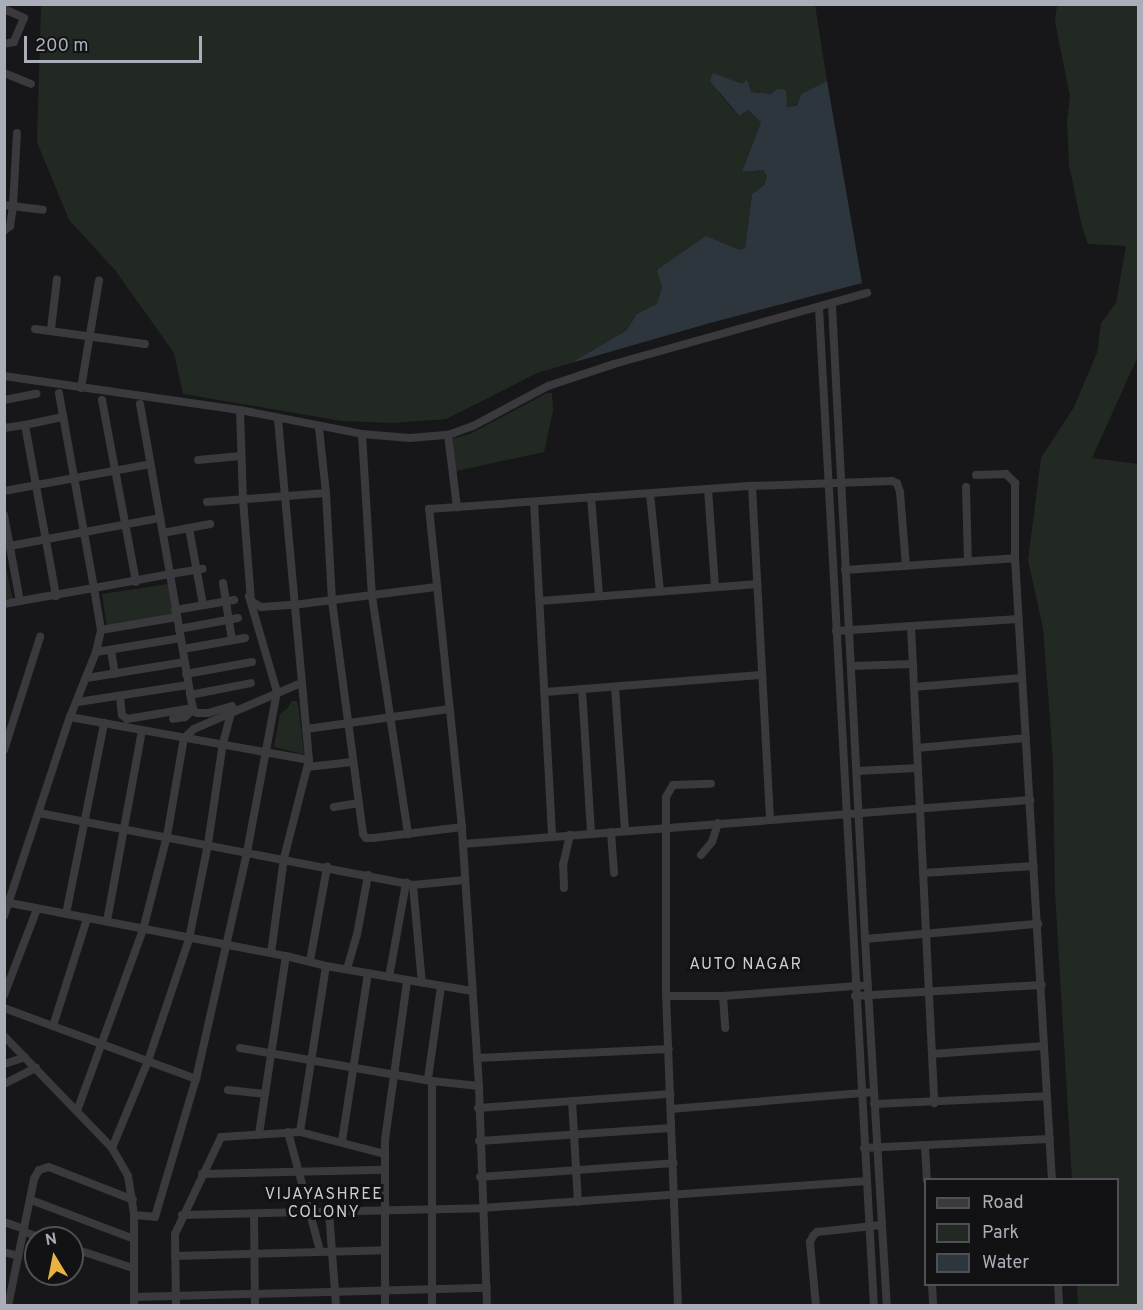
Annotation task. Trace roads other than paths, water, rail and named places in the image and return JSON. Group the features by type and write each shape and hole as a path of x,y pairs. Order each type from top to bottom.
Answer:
{"street":[{"path":"4,9 24,18 14,42 4,44"},
{"path":"4,72 31,84"},
{"path":"4,231 10,226 9,206 17,133"},
{"path":"9,206 43,210"},
{"path":"51,329 57,279"},
{"path":"81,388 99,281"},
{"path":"4,376 240,410 319,428 362,434 410,438 448,435 484,422 549,386 614,364 832,305 867,293"},
{"path":"832,305 868,995 887,1305"},
{"path":"819,308 855,996 874,1305"},
{"path":"35,329 51,329 145,344"},
{"path":"4,916 70,717 78,702 96,652 101,630 59,393"},
{"path":"4,400 36,394"},
{"path":"102,400 136,582"},
{"path":"140,404 193,709 200,714 232,709"},
{"path":"134,1215 155,1217 196,1079 247,852 277,692 249,596 240,410"},
{"path":"4,428 63,417"},
{"path":"271,953 284,858 309,763 278,419"},
{"path":"26,424 56,596"},
{"path":"319,428 326,492 332,601 346,723 358,803 366,838 462,827"},
{"path":"362,434 372,596 408,834"},
{"path":"448,435 457,507"},
{"path":"198,460 241,456"},
{"path":"4,491 151,464"},
{"path":"976,475 1006,474 1015,483 1015,558 1052,1178"},
{"path":"487,1305 480,1177 479,1086 462,827 435,586 429,509 752,486 897,483 900,492 906,566"},
{"path":"752,486 760,675 770,818"},
{"path":"966,487 968,561"},
{"path":"708,489 715,587"},
{"path":"207,502 326,492"},
{"path":"650,494 660,591"},
{"path":"591,497 598,595"},
{"path":"534,502 552,836"},
{"path":"4,515 20,601"},
{"path":"10,546 160,519"},
{"path":"163,533 210,524"},
{"path":"189,528 200,570 203,605"},
{"path":"845,570 1015,558"},
{"path":"4,604 200,570"},
{"path":"224,584 230,601 229,620 232,640"},
{"path":"541,601 757,584"},
{"path":"249,596 255,605 261,607 332,601 435,586"},
{"path":"101,630 176,614 203,605 230,601"},
{"path":"179,629 238,618"},
{"path":"836,631 1019,619"},
{"path":"911,626 934,1103"},
{"path":"4,750 40,637"},
{"path":"96,652 181,638"},
{"path":"183,649 244,638"},
{"path":"111,650 115,674"},
{"path":"87,678 185,662"},
{"path":"186,674 252,662"},
{"path":"851,666 913,664"},
{"path":"545,692 760,675"},
{"path":"914,687 1022,678"},
{"path":"190,694 251,683"},
{"path":"77,1111 143,930 167,836 184,738 194,729 232,709 301,683"},
{"path":"78,702 188,685"},
{"path":"615,687 625,831"},
{"path":"582,689 591,833"},
{"path":"120,697 122,715 127,719 193,709"},
{"path":"173,719 185,717 193,709"},
{"path":"112,1148 148,1061 189,939 208,844 223,743 232,709"},
{"path":"306,729 450,709"},
{"path":"70,717 223,743 309,763 352,762"},
{"path":"66,914 104,723"},
{"path":"107,921 142,730"},
{"path":"917,748 1026,738"},
{"path":"857,771 918,768"},
{"path":"678,1305 667,996 665,828 669,789 673,785 711,784"},
{"path":"463,844 770,818 1030,800"},
{"path":"334,807 358,803"},
{"path":"39,813 284,858 410,884 465,880"},
{"path":"701,855 712,842 718,823"},
{"path":"611,832 614,873"},
{"path":"564,888 563,865 570,835"},
{"path":"923,873 1034,866"},
{"path":"310,961 327,867"},
{"path":"347,969 357,935 368,875"},
{"path":"389,976 410,884"},
{"path":"410,884 422,983"},
{"path":"8,905 107,921 326,966 472,991"},
{"path":"4,995 37,909"},
{"path":"53,1026 87,919"},
{"path":"865,939 1038,924"},
{"path":"259,1134 286,956"},
{"path":"300,1132 326,966"},
{"path":"342,1141 368,973"},
{"path":"385,1305 385,1154 392,1073 407,981"},
{"path":"667,996 723,996 868,985"},
{"path":"855,996 1042,985"},
{"path":"432,1305 430,1080 441,987"},
{"path":"723,996 725,1029"},
{"path":"4,1008 196,1079"},
{"path":"6,1039 112,1148 128,1176 134,1215 134,1301 175,1296 255,1293 487,1288"},
{"path":"932,1054 1044,1046"},
{"path":"240,1048 479,1086"},
{"path":"477,1058 669,1049"},
{"path":"4,1064 25,1057"},
{"path":"4,1083 36,1068"},
{"path":"228,1090 265,1094"},
{"path":"671,1109 874,1092"},
{"path":"478,1108 670,1094"},
{"path":"874,1104 1047,1096"},
{"path":"572,1101 578,1202"},
{"path":"479,1141 671,1128"},
{"path":"288,1132 320,1251"},
{"path":"176,1305 175,1234 182,1215 221,1137 300,1132 342,1141 385,1154"},
{"path":"864,1148 1050,1139"},
{"path":"925,1145 927,1178"},
{"path":"480,1177 673,1163"},
{"path":"25,1226 36,1174 48,1167 133,1200"},
{"path":"202,1174 384,1170"},
{"path":"182,1215 482,1208 578,1202 674,1192 867,1180"},
{"path":"31,1200 134,1239"},
{"path":"329,1212 336,1305"},
{"path":"254,1214 255,1305"},
{"path":"4,1222 24,1230 8,1288 8,1305"},
{"path":"816,1305 810,1242 813,1236 817,1232 882,1225"},
{"path":"175,1256 385,1250"},
{"path":"4,1252 18,1256"},
{"path":"84,1252 133,1268"},
{"path":"932,1286 933,1305"},
{"path":"1058,1286 1059,1305"}],"water":[{"path":"713,73 742,84 747,80 751,92 771,94 777,89 786,90 787,107 797,105 801,94 827,81 862,283 571,363 626,331 637,314 657,304 662,287 657,270 706,236 739,250 745,248 752,194 764,185 767,176 763,170 742,172 761,122 748,110 739,116 710,81"}],"district":[{"name":"AUTO NAGAR","path":"746,965"},
{"name":"VIJAYASHREE COLONY","path":"324,1204"}]}
